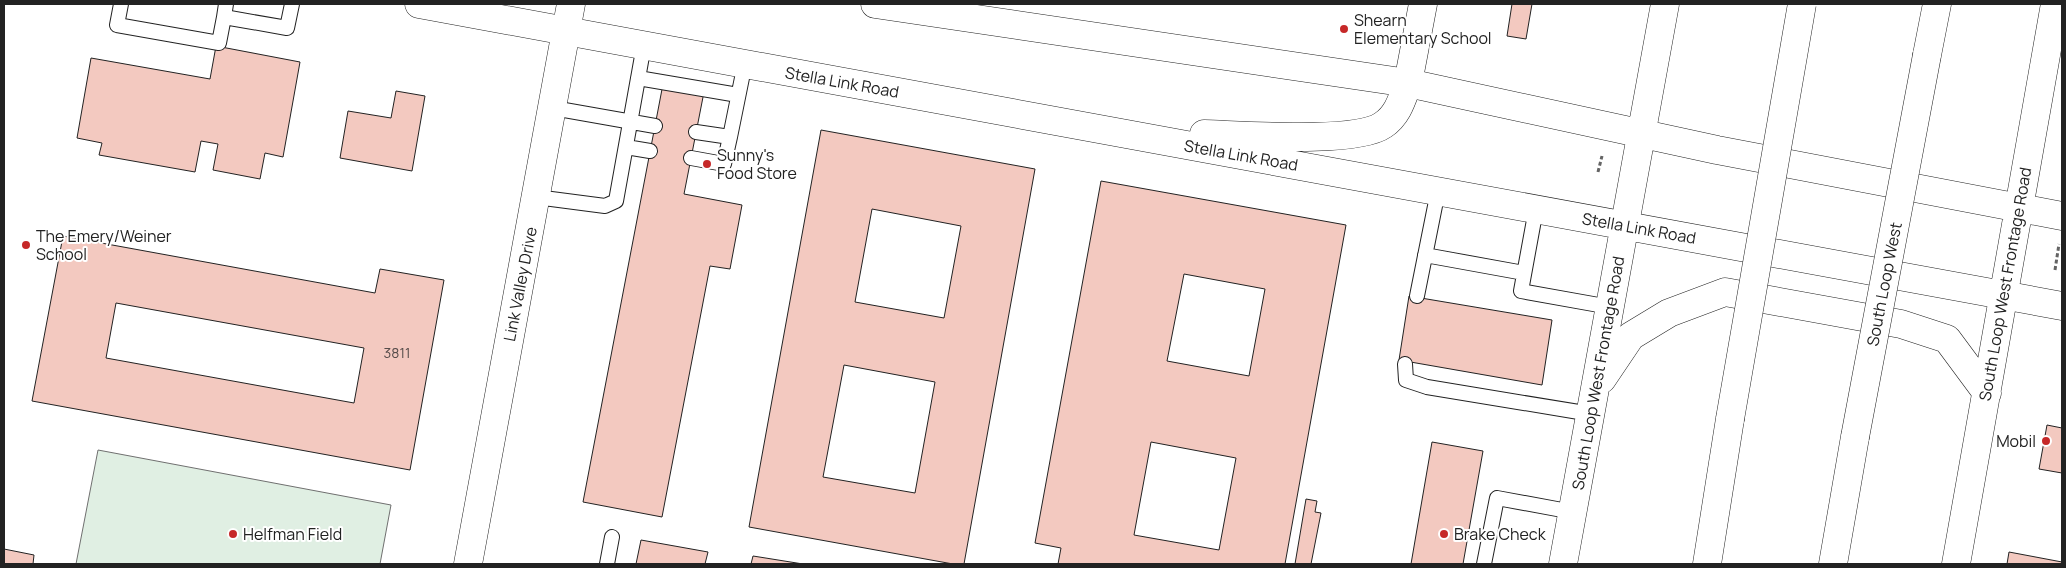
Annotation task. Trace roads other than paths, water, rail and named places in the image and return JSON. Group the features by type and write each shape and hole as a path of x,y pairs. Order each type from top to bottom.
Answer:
{"main road":[{"name":"Stella Link Road","path":"419,4 2062,306"},
{"name":"Link Valley Drive","path":"468,564 571,4"},
{"path":"874,4 1408,83 1717,150 2018,208 2061,227"},
{"path":"1118,132 1317,137 1358,133 1383,126 1399,108 1408,83 1423,4"},
{"name":"South Loop West Frontage Road","path":"1563,564 1665,4"},
{"path":"1702,564 1709,551 1802,4"},
{"name":"South Loop West","path":"1833,564 1855,437 1937,4"},
{"name":"South Loop West Frontage Road","path":"1956,564 2018,208 2054,55 2055,4"},
{"path":"1593,400 1631,336 1669,313 1725,292 1901,324 1947,339 1987,394"}],"lane":[{"path":"121,4 117,25 219,43 225,10 287,28 292,4"},
{"path":"536,197 605,206 616,201 644,45"},
{"path":"691,158 724,164 744,63"},
{"path":"638,78 738,95"},
{"path":"553,108 655,126"},
{"path":"696,132 730,137"},
{"path":"626,147 650,151"},
{"path":"1417,296 1438,191"},
{"path":"1536,209 1521,291 1610,308"},
{"path":"1425,254 1524,273"},
{"path":"1405,364 1406,380 1427,387 1593,400"},
{"path":"1484,564 1497,498 1573,512"},
{"path":"607,564 612,537"}],"place":[{"name":"Shearn Elementary School","path":"1344,29"},
{"name":"Sunny's Food Store","path":"707,164"},
{"name":"The Emery/Weiner School","path":"26,245"},
{"name":"Mobil","path":"2046,441"},
{"name":"Helfman Field","path":"233,534"},
{"name":"Brake Check","path":"1444,534"}]}
